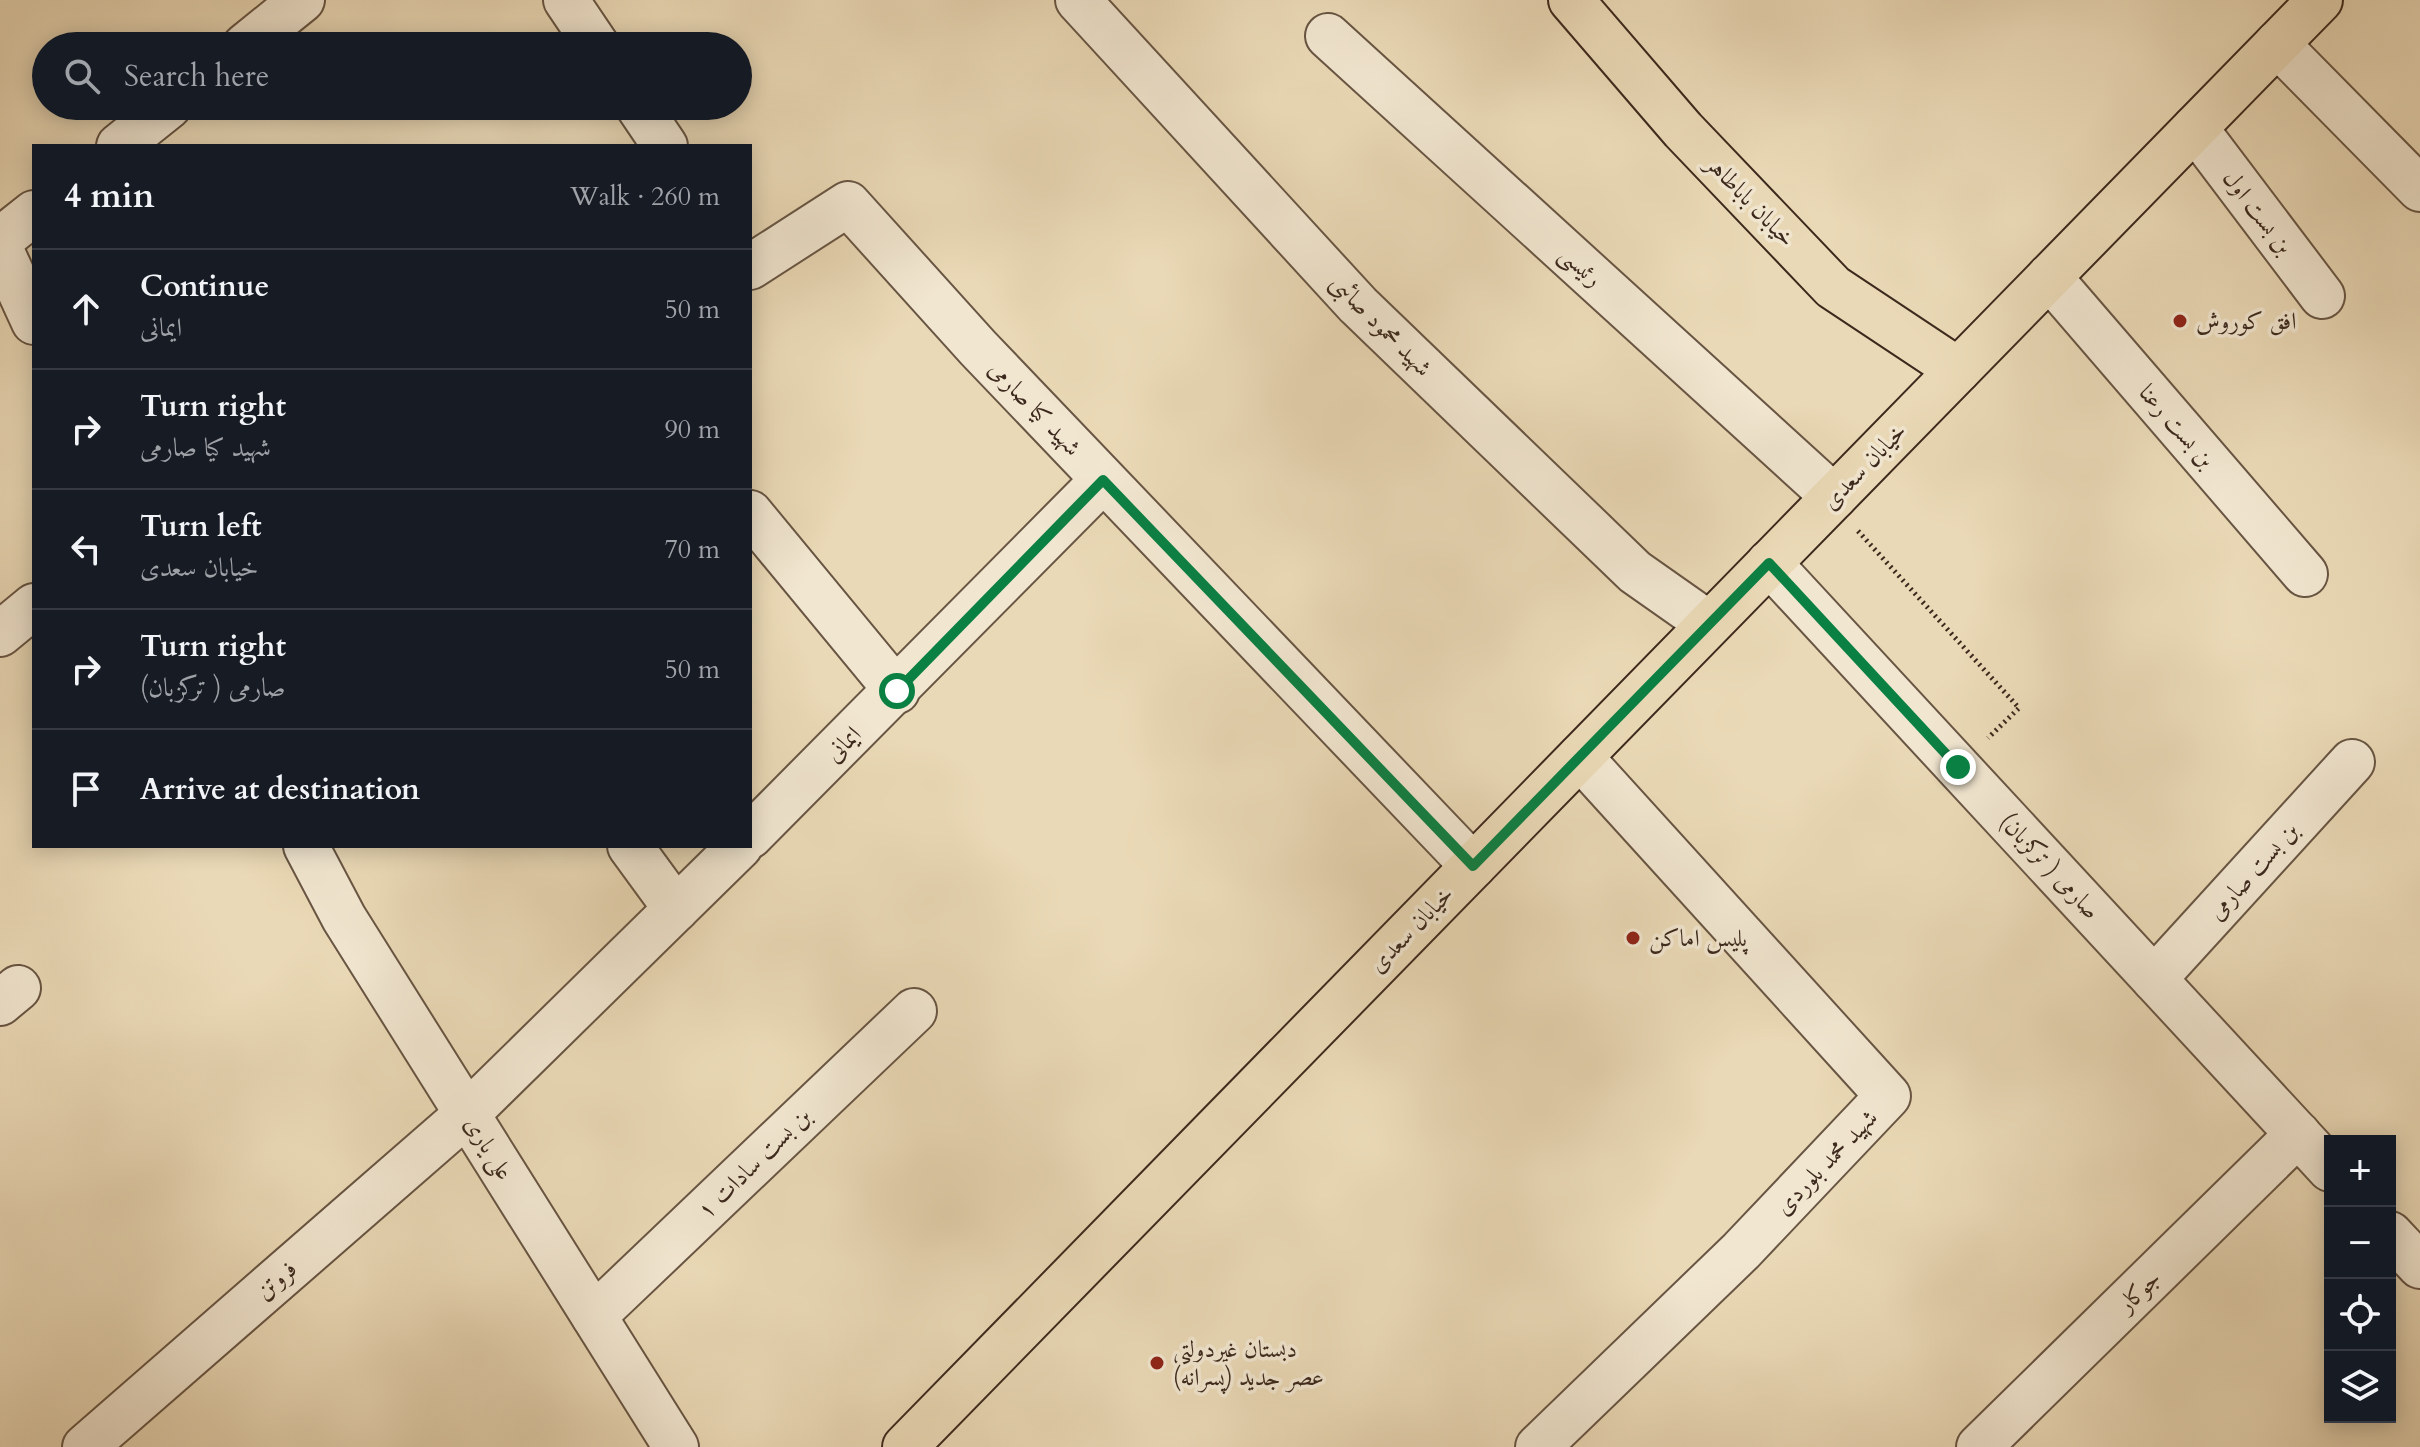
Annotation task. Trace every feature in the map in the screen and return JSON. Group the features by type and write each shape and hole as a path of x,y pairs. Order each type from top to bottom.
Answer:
{"main road":[{"name":"خیابان باباطاهر","path":"1571,0 1683,130 1833,287 1958,370"},
{"name":"خیابان سعدی","path":"905,1447 2320,0"}],"street":[{"path":"262,32 302,0"},
{"path":"566,0 588,32"},
{"name":"شهید محمود صائبی","path":"1078,0 1358,305 1635,572 1709,624"},
{"name":"رئیسی","path":"1328,36 1832,499"},
{"path":"2277,44 2420,189"},
{"path":"122,144 152,120"},
{"path":"647,120 664,144"},
{"name":"بن بست اول","path":"2195,128 2322,296"},
{"name":"شهید کیا صارمی","path":"752,266 848,204 1103,480 1473,866"},
{"path":"32,216 3,265 32,318"},
{"name":"بن بست رعنا","path":"2049,277 2305,574"},
{"name":"ایمانی","path":"752,834 1103,480"},
{"path":"752,515 897,691"},
{"name":"صارمی ( ترکزبان)","path":"1769,563 2324,1162"},
{"path":"0,634 32,608"},
{"name":"شهید محمد بلوردی","path":"1538,1447 1741,1251 1888,1096 1580,757"},
{"name":"بن بست صارمی","path":"2154,979 2352,762"},
{"name":"علی یاری","path":"307,848 344,918 676,1447"},
{"path":"631,848 676,909"},
{"path":"467,1114 738,848"},
{"name":"بن بست سادات ۱","path":"594,1316 914,1011"},
{"name":"فروتن","path":"85,1447 467,1114"},
{"name":"جوکار","path":"1979,1447 2298,1134"}],"path":[{"path":"1832,499 2019,708 1958,767"}],"place":[{"name":"افق کوروش","path":"2180,321"},
{"name":"پلیس اماکن","path":"1633,938"},
{"name":"دبستان غیردولتی عصر جدید (پسرانه)","path":"1157,1363"}],"route":[{"path":"897,691 1103,480 1473,866 1769,563 1958,767"}]}
